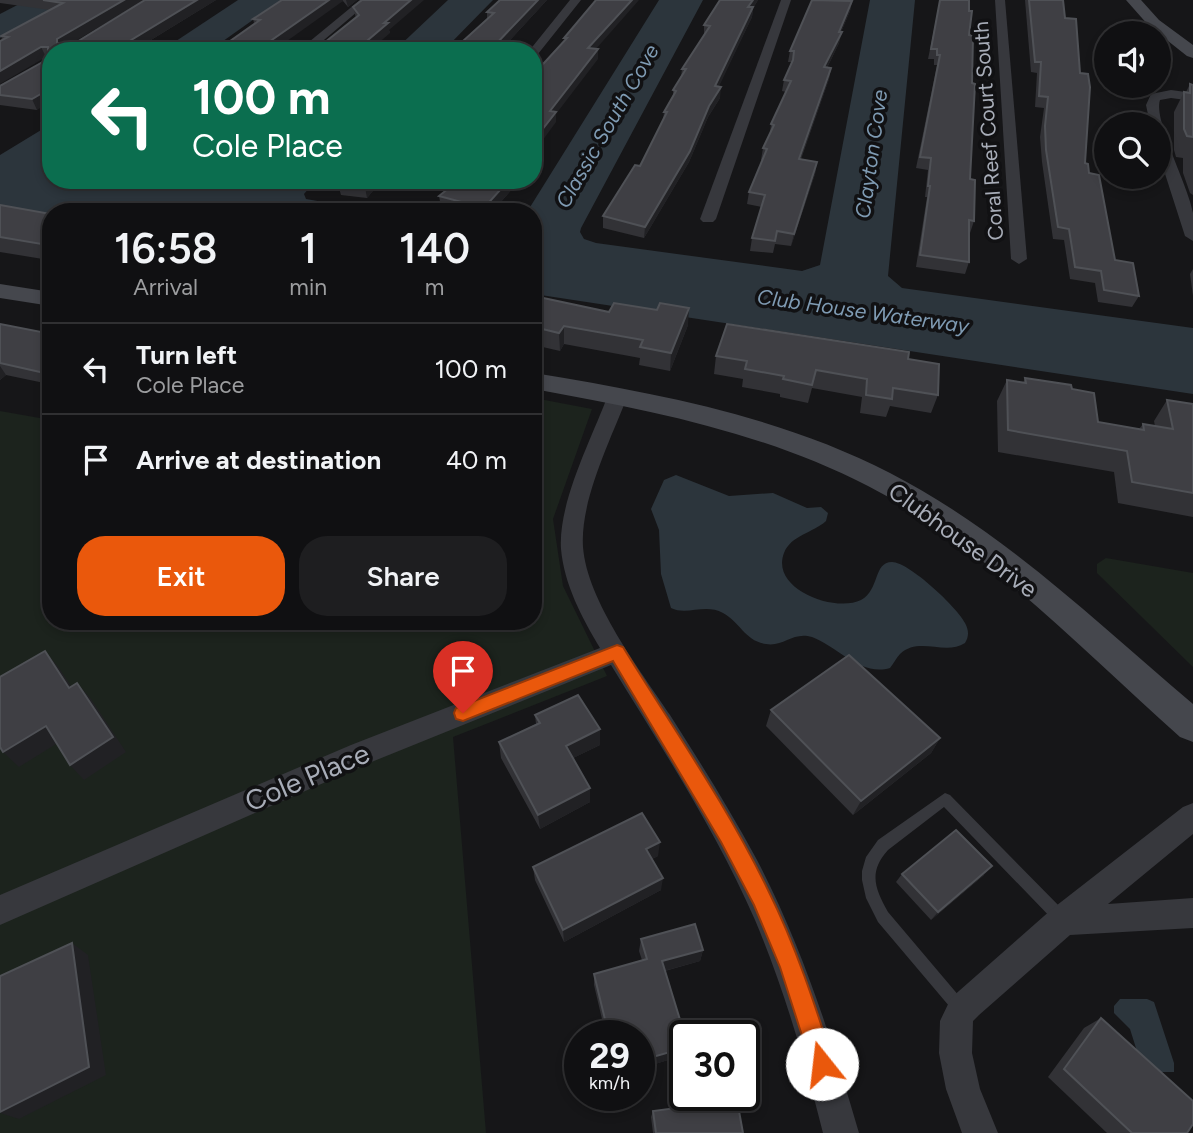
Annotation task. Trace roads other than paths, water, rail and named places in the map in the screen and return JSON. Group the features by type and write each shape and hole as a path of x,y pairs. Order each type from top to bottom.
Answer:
{"street":[{"path":"315,42 366,0"},
{"path":"542,42 576,0"},
{"path":"708,219 786,0"},
{"name":"Coral Reef Court South","path":"999,0 1019,259"},
{"path":"1133,0 1159,28 1193,53"},
{"path":"1154,112 1152,105 1155,97 1171,94 1193,97"},
{"path":"1171,167 1193,236"},
{"path":"0,291 42,298"},
{"name":"Clubhouse Drive","path":"542,382 704,413 767,432 838,461 897,490 948,523 1018,575 1193,726"},
{"path":"618,395 576,514 572,546 583,589 617,652 721,824 761,898 791,967 815,1038 841,1133"},
{"name":"Cole Place","path":"0,910 360,754 617,652"},
{"path":"980,1133 967,1107 959,1078 956,1047 961,1010 1063,920 1193,816"},
{"path":"1063,920 1193,913"}],"lane":[{"path":"961,1010 873,901 867,874 875,852 945,799 1063,920"}],"water":[{"path":"27,0 70,0 0,38 0,14"},
{"path":"238,0 281,0 222,42 175,42"},
{"path":"448,0 493,0 452,42 404,42"},
{"path":"659,0 703,0 580,232 584,239 596,243 802,271 820,265 870,0 915,0 888,276 902,288 1193,328 1193,394 542,295 542,203 533,203"},
{"path":"42,129 42,189 308,189 304,194 306,199 329,203 42,203 42,217 0,210 0,155"},
{"path":"676,475 729,496 773,493 807,508 821,507 828,513 826,521 797,538 784,553 782,566 786,577 795,587 822,600 850,603 867,595 886,563 900,564 932,587 961,616 968,631 965,643 949,648 924,646 907,649 890,668 879,670 859,665 812,637 799,636 766,644 753,639 729,617 716,610 683,611 671,608 661,574 659,530 651,509 664,480"},
{"path":"1120,999 1147,999 1154,1002 1174,1063 1174,1072 1153,1072 1141,1064 1130,1029 1114,1013 1114,1006"}],"water label":[{"name":"Classic South Cove","path":"607,126"},
{"name":"Clayton Cove","path":"871,154"},
{"name":"Club House Waterway","path":"863,311"}]}
